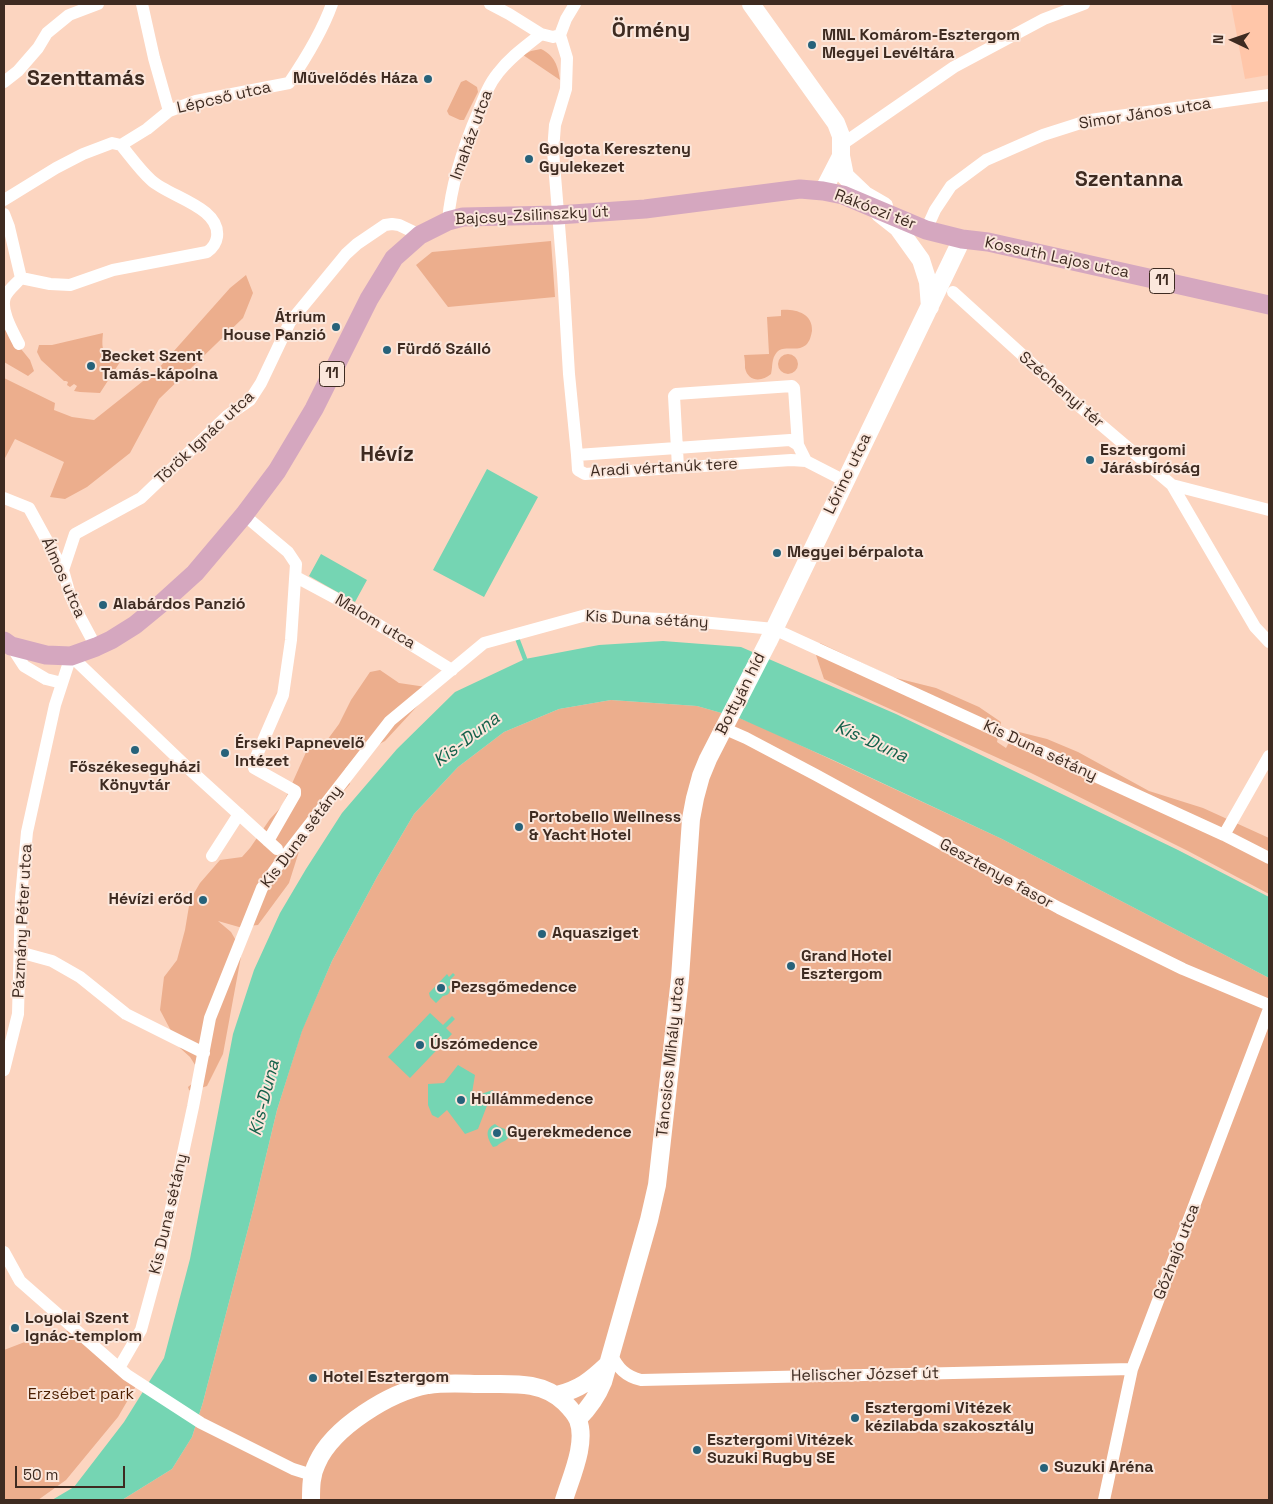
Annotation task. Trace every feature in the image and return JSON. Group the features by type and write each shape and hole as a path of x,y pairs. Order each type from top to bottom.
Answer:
{"main road":[{"name":"Rákóczi tér","path":"727,198 785,190 823,191 843,195 873,209 923,224 962,240"},
{"name":"Bajcsy-Zsilinszky út","path":"70,656 96,647 135,625 195,573 244,515 277,471 297,439 369,299 394,258 420,235 448,221 463,218 558,215 645,209 727,198"},
{"name":"Kossuth Lajos utca","path":"962,240 988,242 1269,305"},
{"name":"11","path":"8,644 46,655 70,656"}],"street":[{"path":"4,82 18,71 38,48 47,33 69,14 98,4"},
{"path":"142,4 154,58 169,111"},
{"name":"Lépcső utca","path":"4,200 83,154 112,143 121,145 147,129 169,111 196,101 289,82 304,62 326,21 332,4"},
{"path":"490,4 542,34 553,37 560,36"},
{"path":"575,4 566,19 560,36 567,58 566,88 555,126 552,151 564,274 572,406 577,454"},
{"path":"751,4 833,119 841,136 845,176 865,195 923,224"},
{"path":"823,191 841,151 954,66 1044,19 1084,4"},
{"name":"Imaház utca","path":"448,221 449,203 458,168 471,129 489,86 512,58 542,34"},
{"name":"Simor János utca","path":"923,224 951,186 986,160 1043,135 1090,120 1269,95"},
{"path":"21,278 50,284 70,285 113,270 207,252 212,249 216,243 217,228 207,212 151,181 121,145"},
{"path":"873,209 898,228 921,260 928,282 930,308"},
{"path":"4,214 21,278"},
{"name":"Török Ignác utca","path":"63,570 75,534 141,498 227,416 250,400 262,383 290,322 346,254 362,240 385,226 392,224 398,224 420,235"},
{"name":"Lőrinc utca","path":"771,636 962,240"},
{"path":"19,344 8,320 4,304 5,296 21,278"},
{"name":"Széchenyi tér","path":"953,292 1074,401 1172,485 1255,627 1269,642"},
{"name":"Aradi vértanúk tere","path":"677,447 674,396 676,394 792,386 794,388 798,445 806,461"},
{"name":"Aradi vértanúk tere","path":"798,445 790,440 577,454 578,470 585,474 806,461 845,481"},
{"path":"677,447 678,468"},
{"name":"Széchenyi tér","path":"1172,485 1269,510"},
{"name":"Álmos utca","path":"4,498 30,508 63,570 70,595 96,647"},
{"path":"70,656 188,768 273,845 295,791 254,768 253,764 283,695 291,640 296,564 288,552 244,515"},
{"name":"Malom utca","path":"296,576 338,598 452,670"},
{"name":"Kis Duna sétány","path":"123,1371 141,1330 159,1264 210,1018 262,888 390,721 484,643 586,615 680,620 771,636 1011,738 1224,835 1269,858"},
{"name":"Bottyán híd","path":"714,747 771,636"},
{"path":"8,644 24,666 46,679 62,683"},
{"name":"Pázmány Péter utca","path":"4,1070 18,1014 21,897 27,832 54,712 70,656"},
{"name":"Gesztenye fasor","path":"730,731 1059,908 1183,969 1269,1005"},
{"name":"Táncsics Mihály utca","path":"609,1360 649,1220 657,1185 680,978 692,819 701,776 714,747"},
{"path":"1224,835 1269,756"},
{"path":"212,856 237,812"},
{"path":"19,952 52,961 80,977 126,1014 204,1053"},
{"name":"Gőzhajó utca","path":"1104,1500 1132,1369 1269,1010"},
{"path":"4,1252 20,1281 123,1371 201,1423 293,1469 312,1475"},
{"path":"557,1396 578,1389 595,1377 609,1360"},
{"path":"578,1419 598,1396 609,1360"},
{"name":"Helischer József út","path":"609,1360 631,1378 641,1380 1132,1369"},
{"path":"311,1500 312,1475 317,1462 326,1448 340,1433 386,1400 402,1392 430,1385 513,1384 541,1387 557,1396 578,1419 581,1434 580,1447 564,1500"}],"shaded area":[{"path":"1231,4 1269,4 1269,75 1245,79"}],"green space":[{"path":"541,49 550,55 555,62 560,80 523,55"},
{"path":"466,80 477,87 478,92 464,120 460,120 449,115 447,111 461,82"},
{"path":"551,241 555,297 448,307 416,265 432,252"},
{"path":"246,275 253,293 243,318 159,399 130,453 87,487 65,499 50,497 64,462 15,439 4,460 4,378 55,403 54,410 72,417 94,420 157,370 230,288"},
{"path":"781,310 797,311 810,320 812,331 809,340 802,347 783,349 777,352 772,363 771,374 760,379 752,378 745,368 744,355 769,354 767,317 781,316"},
{"path":"4,328 30,360 34,371 28,376 4,362"},
{"path":"103,333 102,344 104,352 120,362 100,393 74,391 77,386 74,384 70,387 67,385 68,382 64,381 41,360 37,352 39,345 52,345"},
{"path":"784,354 792,354 798,360 798,368 792,374 784,374 778,368 778,360"},
{"path":"820,643 892,677 936,688 979,707 1001,722 997,742 1006,748 1015,731 1047,739 1078,752 1149,791 1203,808 1269,838 1269,894 1188,851 1031,773 824,679 816,655"},
{"path":"380,670 399,683 426,687 422,701 385,741 355,757 345,769 350,784 301,845 289,883 258,925 239,927 218,921 231,932 242,951 223,1054 207,1086 192,1091 189,1090 188,1087 193,1083 197,1068 190,1057 180,1048 160,1010 164,977 177,960 190,900 200,883 220,860 242,857 250,848 270,819 282,806 307,750 325,743 339,724 351,700 370,672"},
{"path":"611,700 697,706 759,726 1002,839 1269,978 1269,1500 122,1500 172,1469 192,1437 203,1402 254,1206 277,1110 302,1030 332,961 377,877 414,814 458,767 504,732 559,709"},
{"name":"Erzsébet park","path":"68,1331 136,1386 118,1417 66,1480 38,1500 4,1500 4,1350 30,1340"}],"water":[{"path":"487,469 538,497 484,597 433,570"},
{"path":"321,554 367,580 355,602 309,576"},
{"name":"Kis-Duna","path":"663,641 741,647 896,714 1178,850 1269,897 1269,978 1002,839 739,718 697,706 611,700 559,709 504,732 458,767 414,814 377,877 332,961 302,1031 277,1110 254,1206 203,1402 192,1437 172,1469 122,1500 52,1500 74,1487 124,1422 164,1358 190,1259 233,1034 254,970 280,913 342,813 397,749 455,692 525,659 599,645"},
{"name":"Pezsgőmedence","path":"453,973 455,975 451,979 454,981 448,987 449,993 436,1003 429,993 447,974 449,977"},
{"name":"Úszómedence","path":"430,1013 443,1025 452,1016 455,1019 446,1028 452,1034 410,1078 388,1057"},
{"name":"Hullámmedence","path":"458,1065 475,1075 471,1099 472,1104 475,1104 478,1095 493,1090 478,1129 465,1134 447,1110 438,1118 432,1115 428,1105 428,1084 444,1083"},
{"name":"Gyerekmedence","path":"495,1124 505,1129 508,1138 493,1147 489,1140 488,1131"}],"waterway":[{"path":"517,638 525,659"}],"place":[{"name":"MNL Komárom-Esztergom Megyei Levéltára","path":"812,45"},
{"name":"Művelődés Háza","path":"428,79"},
{"name":"Golgota Kereszteny Gyulekezet","path":"529,159"},
{"name":"Átrium House Panzió","path":"336,327"},
{"name":"Fürdő Szálló","path":"387,350"},
{"name":"Becket Szent Tamás-kápolna","path":"91,366"},
{"name":"Esztergomi Járásbíróság","path":"1090,460"},
{"name":"Megyei bérpalota","path":"777,553"},
{"name":"Alabárdos Panzió","path":"103,605"},
{"name":"Főszékesegyházi Könyvtár","path":"135,750"},
{"name":"Érseki Papnevelő Intézet","path":"225,753"},
{"name":"Portobello Wellness & Yacht Hotel","path":"519,827"},
{"name":"Hévízi erőd","path":"203,900"},
{"name":"Aquasziget","path":"542,934"},
{"name":"Grand Hotel Esztergom","path":"791,966"},
{"name":"Pezsgőmedence","path":"441,988"},
{"name":"Úszómedence","path":"420,1045"},
{"name":"Hullámmedence","path":"461,1100"},
{"name":"Gyerekmedence","path":"497,1133"},
{"name":"Loyolai Szent Ignác-templom","path":"15,1328"},
{"name":"Hotel Esztergom","path":"313,1378"},
{"name":"Esztergomi Vitézek kézilabda szakosztály","path":"855,1418"},
{"name":"Esztergomi Vitézek Suzuki Rugby SE","path":"697,1450"},
{"name":"Suzuki Aréna","path":"1044,1468"}],"district":[{"name":"Örmény","path":"651,31"},
{"name":"Szenttamás","path":"86,79"},
{"name":"Szentanna","path":"1129,180"},
{"name":"Hévíz","path":"387,455"}]}
